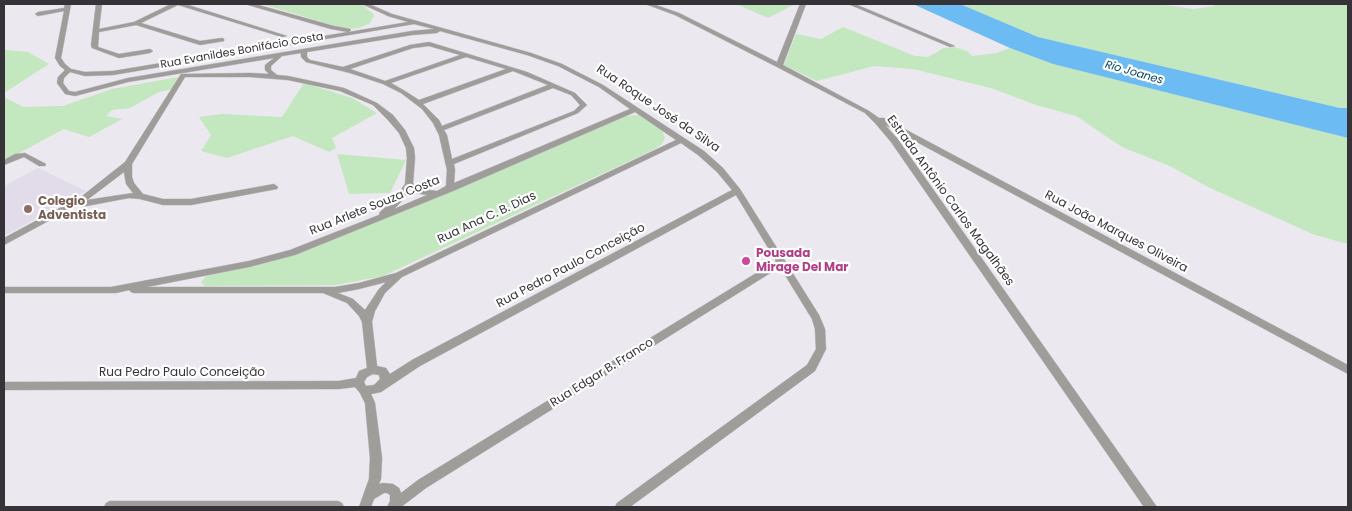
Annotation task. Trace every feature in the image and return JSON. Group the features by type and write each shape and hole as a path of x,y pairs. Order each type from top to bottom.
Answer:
{"street":[{"path":"99,4 94,45 98,50 118,56 150,51"},
{"path":"96,31 136,23 175,4"},
{"path":"180,4 284,36"},
{"path":"250,4 344,30 360,29 390,15"},
{"name":"Rua Roque José da Silva","path":"365,4 374,10 560,65 588,78 682,140 711,161 737,191 818,323 822,339 821,349 818,358 802,376 621,507"},
{"name":"Estrada Antônio Carlos Magalhães","path":"648,4 677,14 801,77 872,116 894,140 1152,507"},
{"path":"781,67 803,4"},
{"path":"851,4 952,46"},
{"path":"38,14 68,6 58,58 62,65 69,70 85,74 113,73 383,27 418,23"},
{"path":"374,10 377,20 376,25 383,27"},
{"path":"394,26 401,18"},
{"path":"307,20 315,27 315,37 320,38"},
{"path":"136,23 195,42 204,43 222,40"},
{"path":"418,23 414,32 450,32"},
{"path":"424,32 432,27"},
{"name":"Rua Evanildes Bonifácio Costa","path":"69,70 61,77 60,83 67,93 75,94 120,82 184,73 414,32 432,27"},
{"path":"295,42 315,32 332,28"},
{"path":"330,36 336,32 332,28"},
{"path":"343,69 412,46 423,44 436,45 513,68 555,85 578,98 584,104 576,112 450,164"},
{"path":"304,51 304,57 308,61 343,69 385,83 403,92 418,103 440,129 450,164 450,189"},
{"path":"274,76 268,70 268,65 284,54"},
{"path":"385,83 468,55"},
{"path":"418,103 513,68"},
{"path":"4,242 69,207 102,186 128,164 184,73 274,76 316,83 342,90 364,99 382,110 402,132 410,148 412,168 409,184 398,200 372,222"},
{"path":"440,129 555,85"},
{"name":"Rua Arlete Souza Costa","path":"111,290 292,253 372,222 636,109"},
{"name":"Rua João Marques Oliveira","path":"872,116 1348,370"},
{"path":"894,140 900,136 909,135"},
{"name":"Rua Ana C. B. Dias","path":"377,371 367,322 375,300 399,275 682,140"},
{"path":"4,163 22,155 42,164"},
{"path":"128,164 130,184 140,196"},
{"path":"409,184 418,191 441,193"},
{"path":"69,207 116,196 140,196 163,202 191,202 274,187"},
{"name":"Rua Pedro Paulo Conceição","path":"381,386 416,363 737,191"},
{"name":"Rua Edgar B. Franco","path":"393,507 422,484 782,262"},
{"path":"196,290 199,280 211,271"},
{"path":"4,290 317,291 345,288 399,275"},
{"path":"317,291 350,300 362,313 367,322"},
{"name":"Rua Pedro Paulo Conceição","path":"377,371 398,369 416,363"},
{"path":"366,507 375,479 376,458 370,403 362,386 363,374 377,371 386,377 376,402 373,422"},
{"name":"Rua Pedro Paulo Conceição","path":"4,386 362,386"},
{"path":"362,386 372,391 381,386"},
{"path":"376,458 381,478 396,497 393,507"},
{"name":"Rua Edgar B. Franco","path":"369,495 375,490 409,488 422,484"},
{"path":"110,507 338,507"}],"shaded area":[{"name":"Colegio Adventista","path":"38,168 86,191 4,236 4,186"}],"green space":[{"path":"262,4 362,4 374,15 370,23 359,28 346,29"},
{"path":"736,4 795,4 768,18"},
{"path":"960,4 1157,4 1194,9 1214,6 1215,4 1348,4 1348,108 1340,108 1038,37"},
{"path":"843,27 915,56 928,57 944,48 954,47 967,51 972,56 997,53 1010,48 1053,64 1348,138 1348,244 1315,235 1210,188 1170,166 1122,147 1076,116 1036,105 994,89 913,69 874,66 817,81 784,65 796,34 821,39"},
{"path":"4,50 28,52 49,64 4,93"},
{"path":"184,76 173,89 159,92 130,108 112,110 106,116 122,119 89,137 64,129 4,161 4,97 23,107 63,106 112,89"},
{"path":"304,83 352,98 377,113 332,138 336,148 329,152 293,136 227,158 201,151 211,135 199,117 222,114 282,117"},
{"path":"639,115 662,130 665,138 662,144 655,149 383,276 336,285 205,286 201,283 205,277 212,273 272,261 300,253 626,116"},
{"path":"337,154 406,160 390,193 349,194"}],"water":[{"name":"Rio Joanes","path":"913,4 960,4 1038,37 1340,108 1348,108 1348,138 1053,64 1010,48"}],"place":[{"name":"Colegio Adventista","path":"28,209"},
{"name":"Pousada Mirage Del Mar","path":"746,261"}]}
